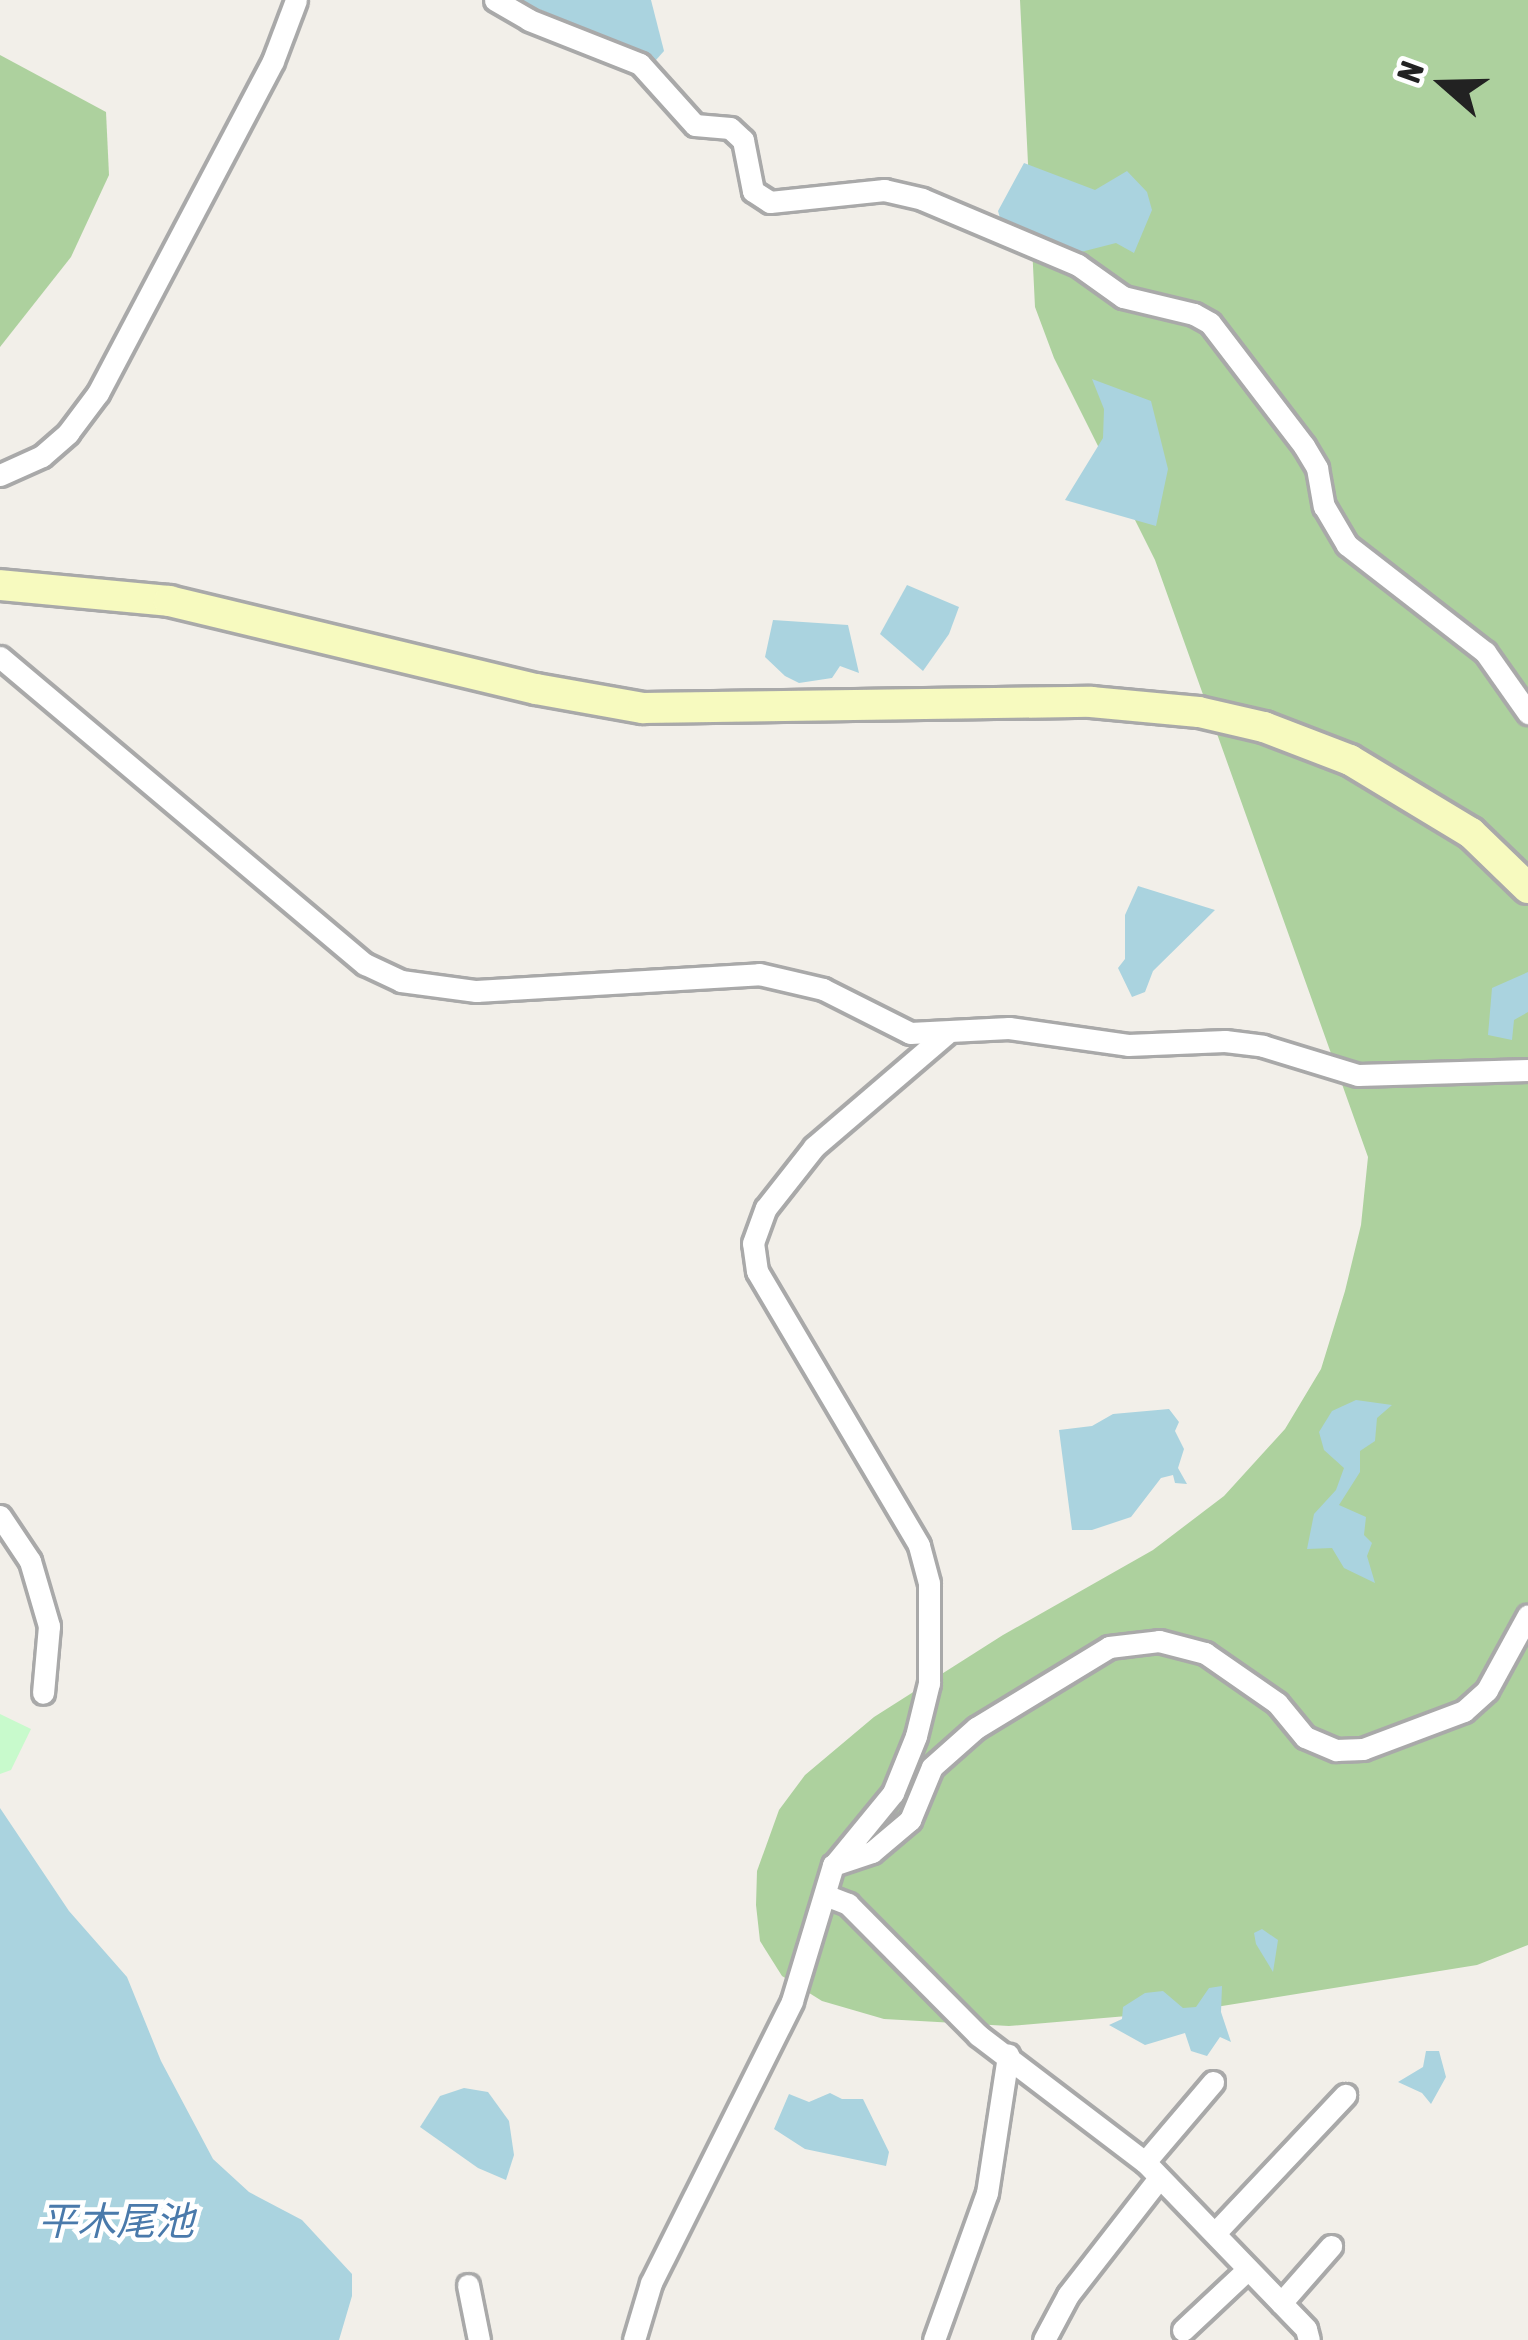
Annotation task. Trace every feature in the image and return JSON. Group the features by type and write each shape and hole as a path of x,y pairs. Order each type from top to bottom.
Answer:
{"street":[{"path":"0,476 42,456 68,434 98,393 273,61 296,0"},
{"path":"495,0 529,20 640,64 695,125 730,128 743,140 753,191 770,202 884,190 922,199 1078,266 1123,297 1194,314 1210,323 1304,446 1317,468 1324,506 1347,545 1485,652 1528,713"},
{"path":"0,585 185,604 555,693 644,708 1091,702 1199,712 1264,727 1350,760 1471,832 1528,888"},
{"path":"0,658 365,964 400,981 476,991 759,974 823,989 910,1033 1010,1028 1128,1045 1226,1041 1263,1046 1358,1075 1528,1070"},
{"path":"634,2340 651,2283 792,2001 833,1865 892,1793 916,1736 929,1682 929,1583 919,1546 758,1271 753,1243 766,1208 814,1147 946,1034"},
{"path":"0,1516 29,1561 49,1626 43,1693"},
{"path":"833,1865 872,1852 910,1820 932,1767 976,1728 1109,1647 1159,1641 1205,1653 1277,1703 1305,1737 1336,1750 1363,1749 1464,1712 1487,1690 1528,1615"},
{"path":"825,1895 848,1904 950,2010 1152,2170 1281,2303 1309,2340"},
{"path":"934,2340 987,2193 1008,2055"},
{"path":"1044,2340 1068,2296 1213,2082"},
{"path":"1215,2233 1345,2095"},
{"path":"1281,2303 1331,2246"},
{"path":"1184,2330 1248,2269"},
{"path":"468,2285 479,2340"}],"green space":[{"path":"1020,0 1528,0 1528,1945 1477,1965 1197,2010 1009,2026 884,2019 822,2001 782,1976 760,1941 756,1905 757,1871 779,1810 805,1775 874,1717 1003,1635 1153,1550 1224,1496 1285,1429 1321,1369 1345,1291 1361,1225 1368,1157 1155,560 1054,358 1035,307"},
{"path":"0,55 106,112 109,175 71,257 0,347"},
{"path":"0,1714 31,1729 11,1770 0,1774"}],"water":[{"path":"518,0 651,0 664,51 656,60"},
{"path":"1024,163 1095,190 1127,171 1147,192 1152,210 1134,253 1116,243 1073,254 1002,225 998,211"},
{"path":"1092,379 1151,401 1168,469 1156,526 1065,500 1103,438 1104,409"},
{"path":"907,585 959,607 949,634 923,671 880,634"},
{"path":"773,620 848,625 859,673 840,666 832,678 799,683 785,676 765,657"},
{"path":"1138,886 1215,910 1153,971 1145,992 1132,997 1118,968 1125,959 1125,915"},
{"path":"1528,972 1528,1012 1514,1020 1512,1040 1488,1035 1492,988"},
{"path":"1356,1400 1392,1405 1377,1418 1375,1441 1360,1451 1360,1472 1339,1505 1366,1517 1364,1535 1372,1543 1367,1556 1375,1583 1344,1568 1332,1548 1307,1549 1314,1514 1336,1490 1344,1468 1324,1450 1319,1432 1332,1411"},
{"path":"1169,1409 1179,1422 1175,1431 1184,1449 1178,1468 1187,1484 1175,1483 1173,1475 1161,1478 1131,1517 1092,1530 1072,1530 1059,1430 1092,1426 1113,1414"},
{"name":"平木尾池","path":"0,1808 69,1911 127,1977 161,2061 213,2159 249,2192 302,2220 352,2274 352,2296 339,2340 0,2340"},
{"path":"1262,1929 1278,1940 1273,1972 1256,1944 1254,1933"},
{"path":"1222,1986 1221,2012 1231,2042 1220,2037 1207,2056 1191,2051 1185,2033 1145,2045 1109,2025 1122,2019 1123,2007 1145,1993 1163,1991 1183,2008 1196,2007 1209,1988"},
{"path":"1426,2051 1439,2051 1446,2077 1431,2104 1422,2093 1398,2082 1423,2067"},
{"path":"464,2088 488,2092 509,2121 514,2155 506,2180 478,2168 420,2127 440,2096"},
{"path":"830,2093 842,2099 863,2099 889,2152 886,2166 805,2149 774,2129 789,2094 809,2102"}]}
